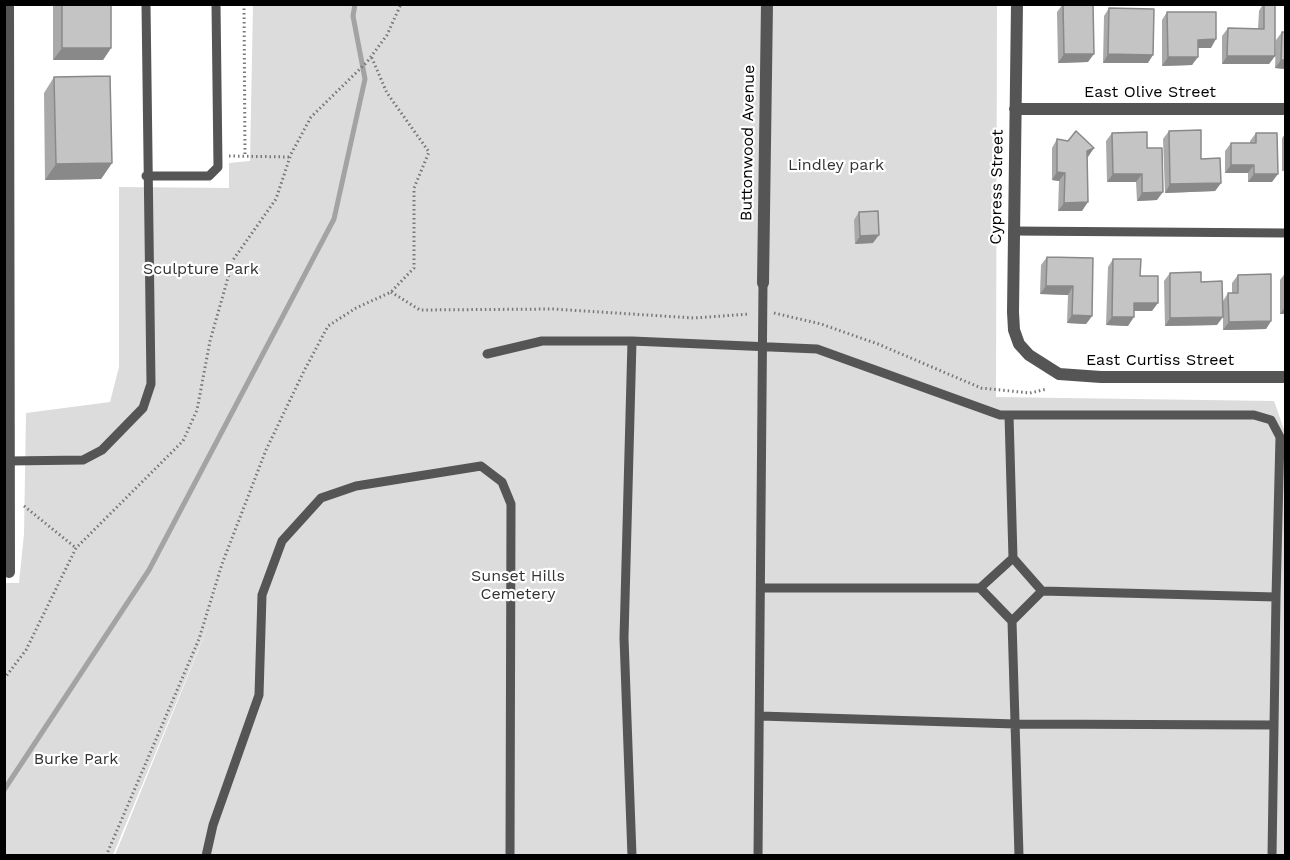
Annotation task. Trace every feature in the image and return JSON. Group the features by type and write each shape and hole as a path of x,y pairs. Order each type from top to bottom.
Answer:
{"street":[{"path":"8,4 6,375 9,572"},
{"name":"Buttonwood Avenue","path":"763,283 767,4"},
{"name":"Cypress Street","path":"1017,4 1013,231 1014,330 1019,344 1038,361"},
{"name":"East Olive Street","path":"1015,108 1286,108"},
{"name":"East Curtiss Street","path":"1038,361 1059,374 1070,375 1286,377"}],"lane":[{"path":"9,461 83,460 102,450 143,408 151,384 146,176 146,4"},
{"path":"146,176 209,176 218,167 216,4"},
{"path":"1013,231 1286,233"},
{"path":"758,855 763,283"},
{"path":"632,340 624,638 632,855"},
{"path":"488,354 542,341 632,340 817,349 1000,415 1254,415 1271,420 1280,437 1272,855"},
{"path":"1010,415 1013,558 1042,591"},
{"path":"206,855 213,825 258,695 262,595 282,541 321,498 356,486 481,466 502,482 512,504 510,855"},
{"path":"760,588 980,588 1013,558"},
{"path":"980,588 1012,621 1018,855"},
{"path":"1012,621 1042,591 1276,597"},
{"path":"759,716 1015,723 1274,725"}],"path":[{"path":"244,4 246,156"},
{"path":"4,679 26,650 76,548 183,441 197,410 210,340 234,260 276,199 290,157 311,117 367,62 387,35 401,4"},
{"path":"106,855 199,639 222,564 266,450 304,370 328,326 356,308 391,292 414,268 414,188 429,152 387,93 371,56"},
{"path":"218,157 290,157"},
{"path":"9,494 76,548"}],"green space":[{"path":"253,5 997,5 996,397 1274,401 1285,432 1285,855 115,855 215,609 113,855 5,855 4,583 19,583 24,534 26,413 110,402 119,367 119,187 229,188 229,163 250,161"}],"building":[{"path":"62,4 111,4 111,48 62,48"},
{"path":"1063,4 1093,4 1094,54 1064,54"},
{"path":"1264,4 1275,4 1275,56 1227,56 1228,28 1264,29"},
{"path":"1109,8 1154,9 1153,55 1108,54"},
{"path":"1167,12 1216,12 1216,39 1198,40 1198,57 1168,57"},
{"path":"1282,32 1286,32 1286,60 1281,60"},
{"path":"110,76 112,163 56,164 54,77"},
{"path":"1201,130 1201,159 1220,158 1221,183 1170,184 1169,131"},
{"path":"1076,131 1094,148 1087,151 1088,202 1064,203 1065,173 1057,172 1057,139 1068,141"},
{"path":"1147,132 1147,148 1162,148 1163,192 1142,193 1142,174 1113,174 1112,133"},
{"path":"1256,133 1277,133 1278,174 1254,174 1254,165 1231,165 1231,143 1256,143"},
{"path":"878,211 879,235 860,236 859,212"},
{"path":"1047,257 1093,258 1092,316 1072,315 1073,286 1046,286"},
{"path":"1113,259 1141,259 1140,276 1158,276 1158,303 1134,303 1134,317 1112,317"},
{"path":"1201,272 1201,282 1222,281 1223,317 1170,318 1170,273"},
{"path":"1271,274 1271,321 1229,322 1228,293 1238,293 1238,275"}],"waterway":[{"path":"4,790 149,570 334,219 365,79 353,16 355,4"}],"park label":[{"name":"Lindley park","path":"836,165"},
{"name":"Sculpture Park","path":"201,269"},
{"name":"Sunset Hills Cemetery","path":"518,585"},
{"name":"Burke Park","path":"76,759"}]}
